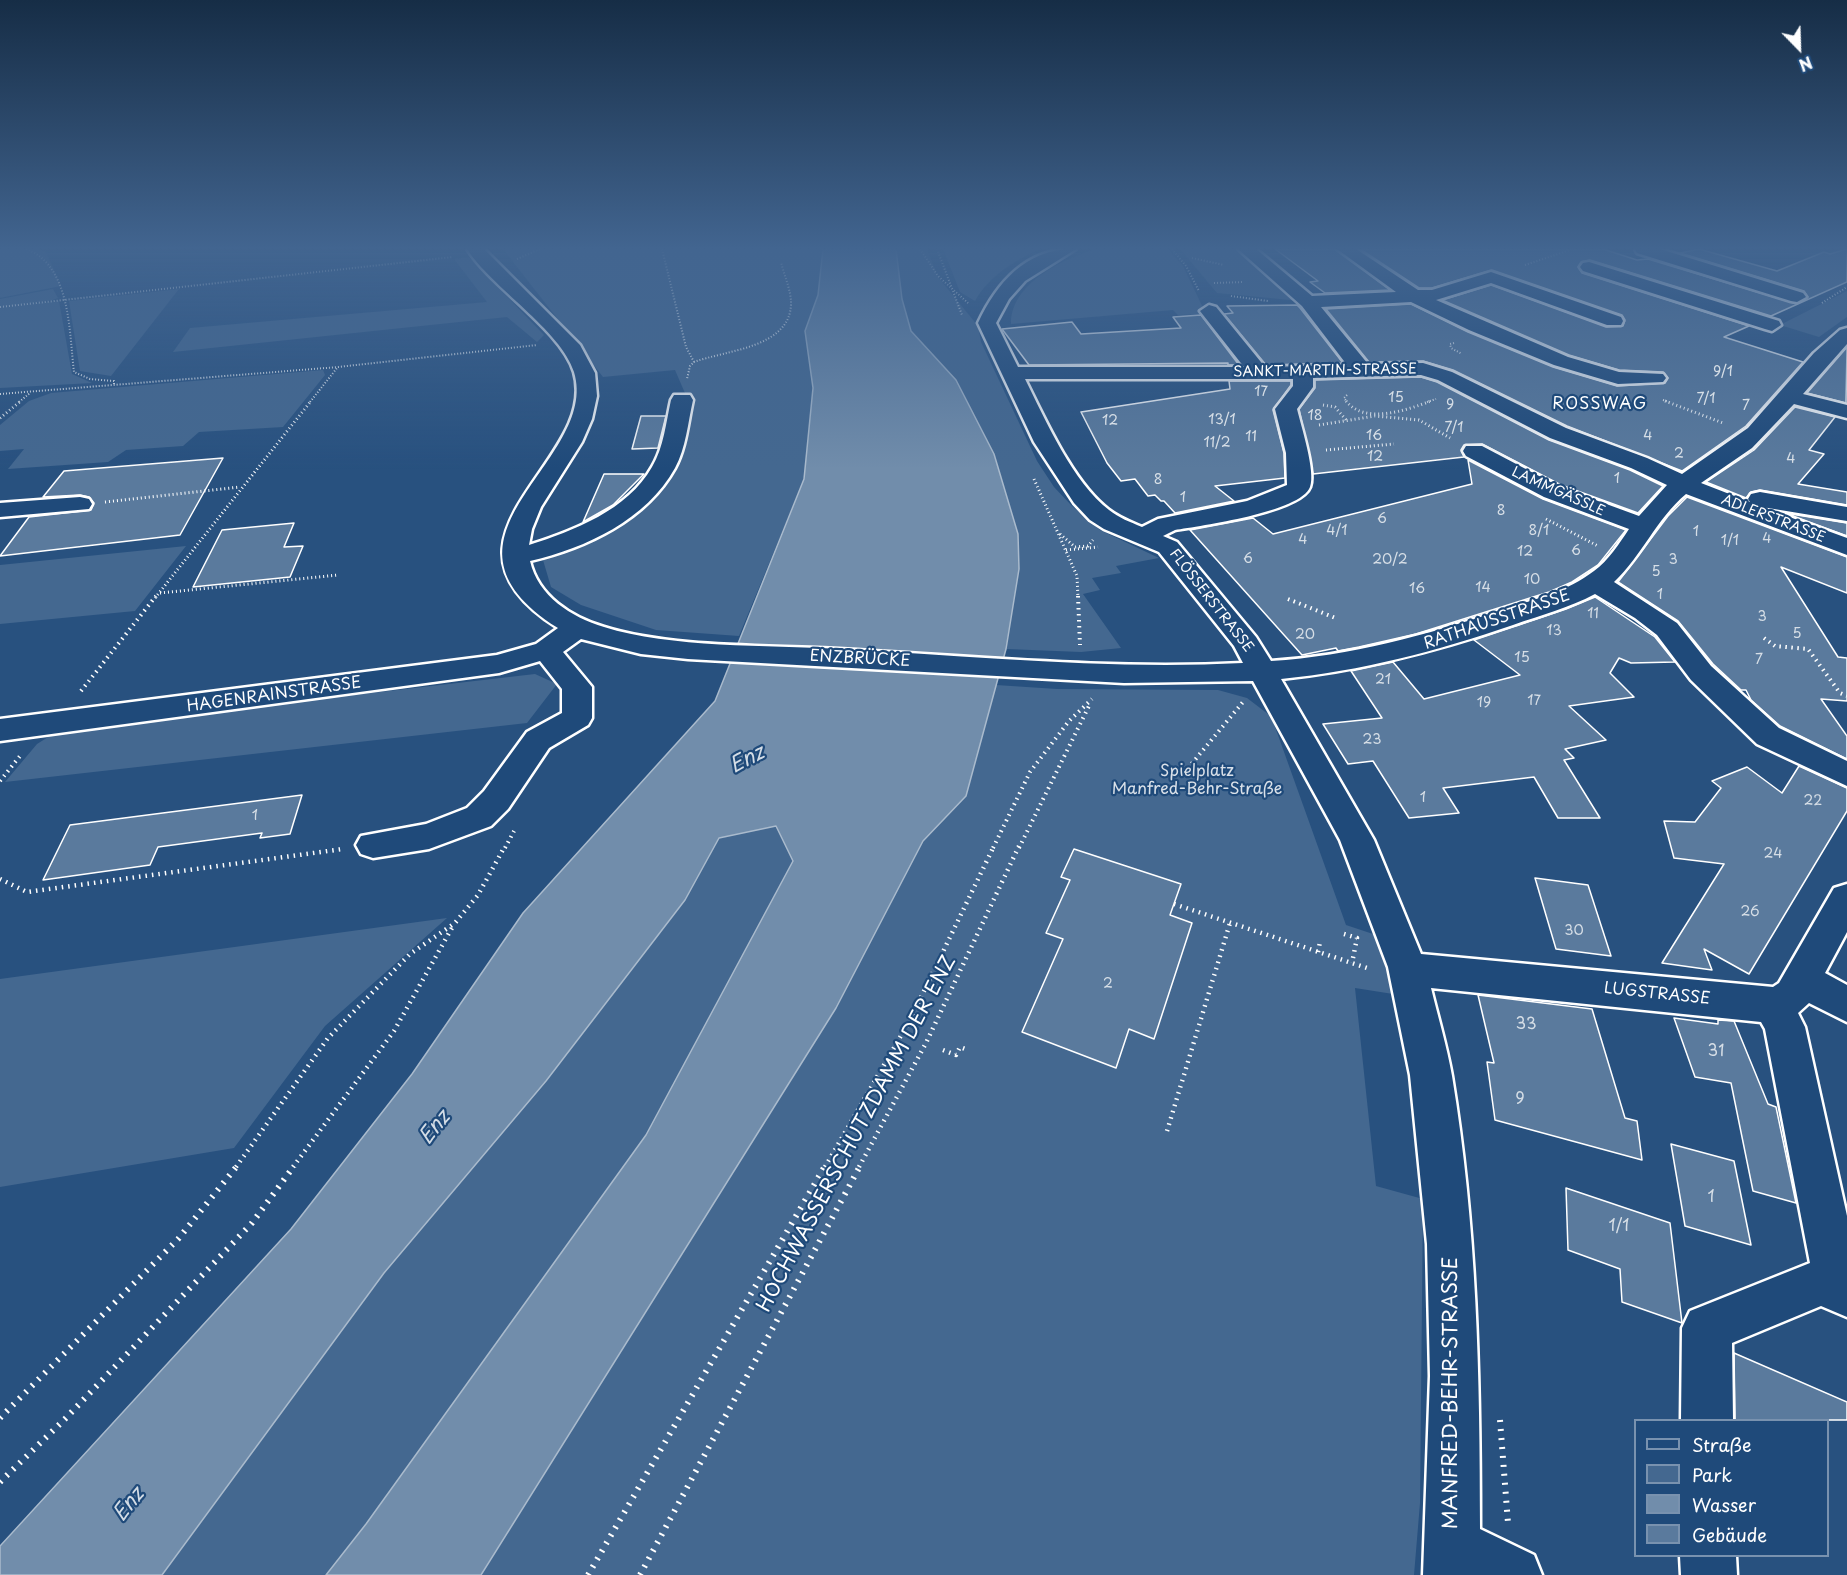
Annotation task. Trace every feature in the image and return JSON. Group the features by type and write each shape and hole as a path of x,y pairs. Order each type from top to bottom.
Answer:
{"street":[{"path":"548,322 577,355 586,374 588,390 584,411 572,440 524,517 517,538 516,556 552,548 575,538 614,516 643,493 663,469 669,457 682,400"},
{"name":"FLÖSSERSTRASSE","path":"987,322 1045,442 1083,498 1108,521 1172,550 1246,644 1255,685"},
{"path":"1218,322 1259,373"},
{"path":"1324,322 1362,370"},
{"path":"1469,322 1591,372 1625,379 1656,378"},
{"path":"1764,322 1772,325"},
{"name":"RATHAUSSTRASSE","path":"1031,669 1151,673 1255,685 1433,644 1565,598 1596,583 1624,555 1659,506 1692,488 1755,434 1776,412 1813,365 1847,334"},
{"name":"SANKT-MARTIN-STRASSE","path":"1012,373 1303,373 1411,368 1438,374 1530,421 1639,463 1692,488"},
{"path":"1145,537 1163,525 1211,516 1296,490 1299,486 1297,453 1286,409 1303,387 1303,373"},
{"path":"1787,396 1847,412"},
{"name":"LAMMGÄSSLE","path":"1474,451 1552,492 1644,526"},
{"name":"ADLERSTRASSE","path":"1692,488 1847,514"},
{"name":"ADLERSTRASSE","path":"1692,488 1847,547"},
{"path":"0,510 80,504"},
{"name":"ENZBRÜCKE","path":"516,556 523,579 534,594 551,610 579,627 631,643 688,650 1031,669"},
{"path":"1596,583 1645,612 1667,629 1701,673 1768,736 1780,744 1847,774"},
{"name":"HAGENRAINSTRASSE","path":"0,730 499,664 546,650 579,627"},
{"path":"374,845 429,836 479,817 496,800 538,740 577,718 577,687 546,650"},
{"name":"MANFRED-BEHR-STRASSE","path":"1255,685 1357,840 1393,969 1431,1075 1450,1244 1455,1376 1451,1560"},
{"path":"1843,1291 1785,1027 1787,993 1847,898"},
{"name":"LUGSTRASSE","path":"1393,969 1787,993"},
{"path":"1787,993 1847,1005"},
{"path":"1707,1419 1707,1328 1822,1282 1843,1291"},
{"path":"1708,1557 1708,1575"},
{"path":"1451,1560 1514,1575"}],"path":[{"path":"66,322 74,372 90,379 114,381 114,385"},
{"path":"680,322 686,347 694,362"},
{"path":"682,400 689,370 694,362 758,343 780,331 786,322"},
{"path":"0,394 338,367 565,340"},
{"path":"54,724 338,367"},
{"path":"0,418 31,392"},
{"path":"1351,394 1344,400 1354,407 1391,417 1435,399"},
{"path":"1671,403 1718,421"},
{"path":"1327,405 1335,407 1347,421"},
{"path":"1323,424 1375,416 1419,420 1474,451"},
{"path":"1328,450 1394,444"},
{"path":"80,504 241,487"},
{"path":"1544,518 1596,546 1624,555"},
{"path":"1057,531 1075,547 1087,547 1066,550"},
{"path":"159,594 338,575"},
{"path":"1077,576 1081,651"},
{"path":"1288,599 1338,619"},
{"path":"1764,638 1775,646 1808,650 1840,693 1847,696"},
{"path":"1184,773 1255,685"},
{"name":"HOCHWASSERSCHUTZDAMM DER ENZ","path":"640,1575 926,1043 1002,881 1091,702"},
{"path":"588,1575 910,1020 1030,772 1069,721"},
{"path":"0,1482 65,1419 252,1223 394,1031 455,922 478,895 517,827"},
{"path":"0,879 27,892 374,845"},
{"path":"1174,904 1352,963 1393,969"},
{"path":"0,1418 179,1238 249,1151 336,1030 410,954 455,922"},
{"path":"1167,1131 1230,923"},
{"path":"1352,963 1358,931"},
{"path":"1344,934 1357,938"},
{"path":"1318,952 1320,942"},
{"path":"943,1050 956,1055 960,1047 968,1050"}],"green space":[{"path":"0,322 63,322 72,374 92,383 0,388"},
{"path":"72,322 153,322 111,376 80,371"},
{"path":"253,322 455,322 173,352 190,328"},
{"path":"514,322 532,322 544,335 537,342"},
{"path":"560,322 975,322 981,342 1037,461 1054,487 1100,530 1159,558 1116,566 1121,573 1092,578 1100,590 1083,594 1121,648 1081,652 1006,649 1019,569 1018,534 994,454 956,380 911,331 806,328 813,388 804,479 739,636 656,630 581,605 551,587 543,560 647,489 688,400 675,370 603,377"},
{"path":"1785,322 1839,322 1819,337 1780,325"},
{"path":"323,370 325,375 283,427 199,432 183,446 126,450 108,462 8,469 24,449 0,451 0,425 29,401 51,393"},
{"path":"186,546 135,611 0,624 0,565"},
{"path":"535,674 557,684 527,723 5,782 37,744 61,729"},
{"name":"Spielplatz Manfred-Behr-Straße","path":"996,685 1057,689 1218,690 1247,698 1268,714 1274,724 1346,925 1376,935 1393,994 1355,988 1376,1186 1423,1199 1420,1503 1414,1575 481,1575 836,1008 923,841 966,796"},
{"path":"776,826 793,861 646,1135 366,1524 326,1575 162,1575 384,1273 546,1081 685,900 719,838"},
{"path":"447,918 325,1026 234,1148 0,1187 0,979"}],"water":[{"name":"Enz","path":"808,322 909,322 911,331 956,380 994,454 1018,534 1019,569 1006,649 966,796 923,841 836,1008 481,1575 326,1575 366,1524 646,1135 793,861 776,826 719,838 685,900 546,1081 384,1273 162,1575 0,1575 0,1546 291,1229 412,1074 523,913 715,701 804,479 813,388 805,331"}],"building":[{"path":"1067,322 1072,322 1081,334 1181,328 1177,322 1207,322 1239,365 1228,365 1228,363 1029,365 1002,329"},
{"path":"1231,322 1311,322 1343,363 1266,365"},
{"path":"1337,322 1449,322 1553,367 1617,386 1665,383 1668,378 1663,372 1619,370 1569,355 1494,322 1594,322 1606,327 1623,326 1624,322 1738,322 1749,326 1724,337 1803,362 1746,426 1682,471 1567,426 1453,370 1423,361 1369,362"},
{"path":"1847,347 1846,403 1807,393"},
{"path":"1421,377 1437,382 1549,440 1630,470 1663,486 1638,513 1561,485 1482,444 1464,445 1461,450 1464,457 1313,474 1299,409 1315,388 1315,380"},
{"path":"1229,381 1291,381 1291,385 1273,410 1284,453 1285,478 1215,486 1234,501 1175,513 1155,495 1148,496 1135,479 1121,481 1107,463 1081,412 1230,389"},
{"path":"1795,407 1835,417 1809,450 1824,454 1798,484 1847,492 1847,505 1760,490 1751,492 1746,498 1706,482 1754,450"},
{"path":"641,416 666,416 658,448 632,449"},
{"path":"223,458 180,535 0,556 29,517 91,510 94,503 89,497 80,495 43,497 64,471"},
{"path":"1468,460 1543,499 1626,530 1598,565 1572,582 1549,592 1416,634 1338,651 1336,648 1302,655 1190,530 1253,518 1273,534 1472,484"},
{"path":"604,474 644,474 613,505 583,522"},
{"path":"1687,497 1847,557 1847,593 1781,567 1838,657 1847,658 1847,701 1821,699 1847,736 1847,759 1780,726 1751,700 1746,690 1741,690 1713,664 1678,621 1618,582 1668,516"},
{"path":"1785,513 1847,523 1847,536"},
{"path":"294,523 284,547 303,546 290,577 193,587 222,530"},
{"path":"1595,597 1655,637 1675,662 1631,663 1619,658 1610,673 1634,697 1569,706 1606,740 1565,749 1574,758 1564,760 1600,818 1558,818 1534,777 1443,788 1459,813 1409,818 1373,761 1348,764 1323,724 1382,718 1351,671 1393,662 1424,699 1520,675 1474,640"},
{"path":"1799,766 1847,788 1847,811 1749,974 1704,949 1712,970 1662,963 1724,864 1674,858 1664,821 1695,822 1721,788 1712,781 1747,767 1782,793"},
{"path":"302,795 290,834 260,838 262,833 158,847 150,865 43,880 70,825"},
{"path":"1074,849 1181,884 1170,915 1192,923 1154,1039 1129,1029 1116,1068 1022,1032 1063,939 1046,933 1070,880 1061,877"},
{"path":"1535,878 1588,885 1611,956 1556,949"},
{"path":"1478,995 1592,1009 1625,1118 1637,1121 1642,1160 1495,1120 1487,1062 1494,1063"},
{"path":"1674,1018 1718,1024 1718,1020 1734,1021 1768,1104 1776,1107 1796,1203 1753,1191 1731,1083 1695,1077"},
{"path":"1671,1144 1734,1161 1751,1245 1685,1226"},
{"path":"1566,1188 1670,1223 1682,1323 1622,1302 1620,1269 1568,1250"},
{"path":"1734,1353 1847,1402 1847,1420 1735,1419"}],"district":[{"name":"ROSSWAG","path":"1600,405"}]}
